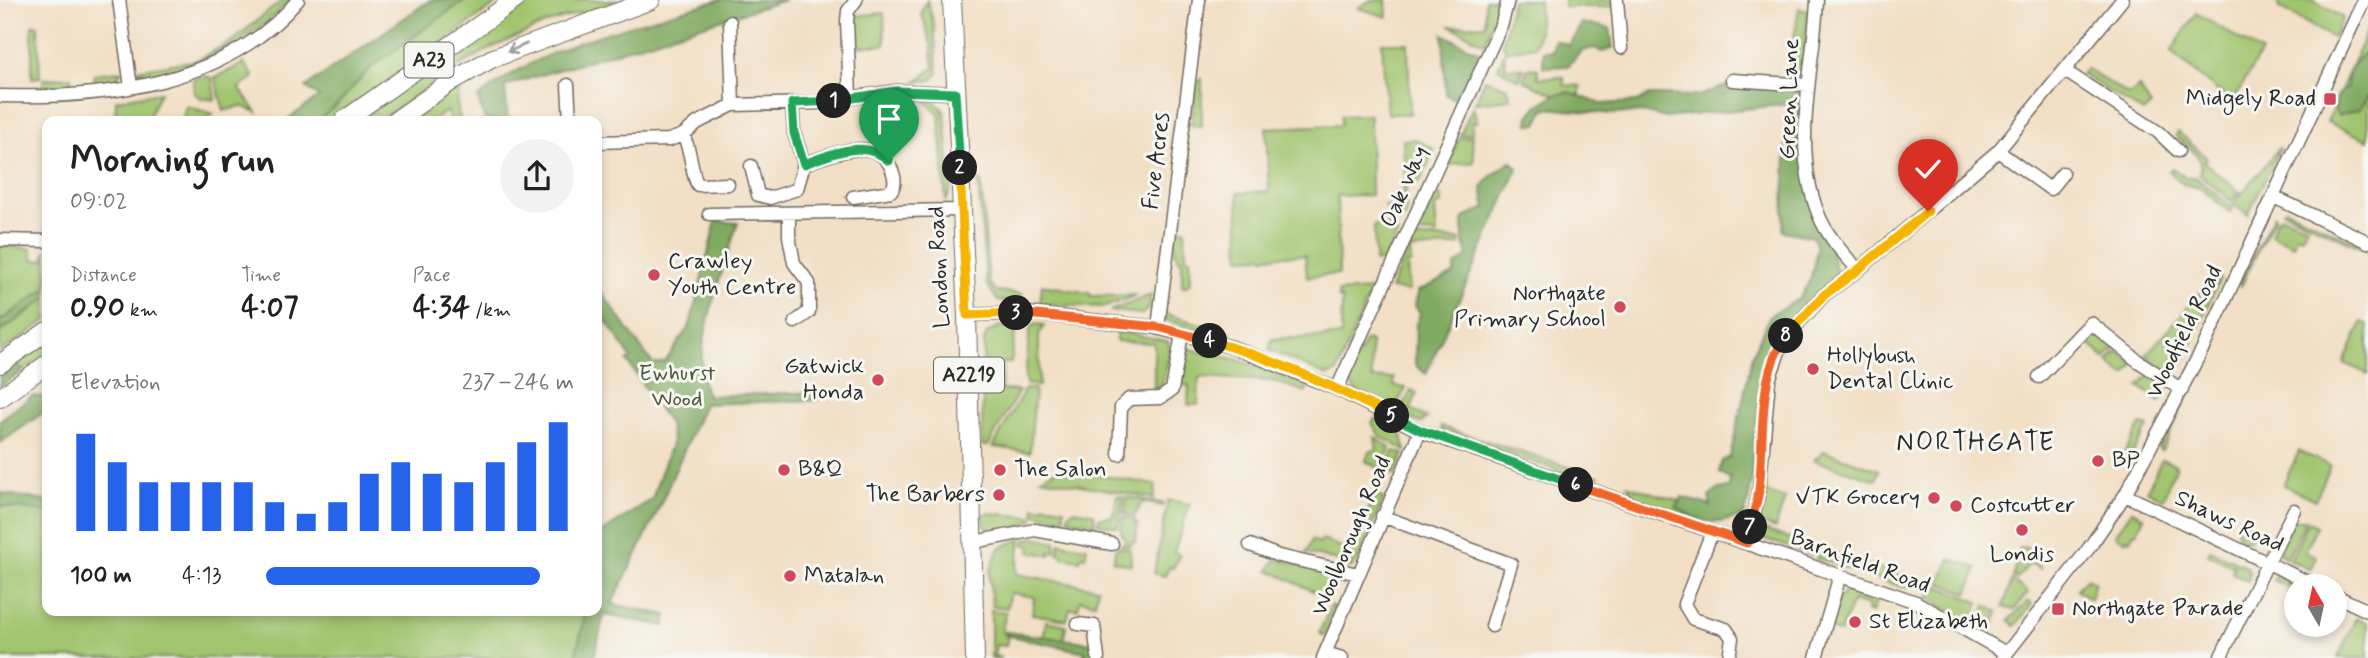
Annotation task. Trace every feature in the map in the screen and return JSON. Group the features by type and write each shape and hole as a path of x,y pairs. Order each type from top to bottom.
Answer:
{"main road":[{"name":"A23","path":"350,116 515,0"},
{"name":"A23","path":"402,116 445,86 491,59 651,0"},
{"name":"London Road","path":"952,0 967,315 975,658"},
{"path":"0,364 42,335"},
{"path":"0,398 42,369"}],"street":[{"path":"119,0 131,87"},
{"path":"0,96 67,95 131,87 207,67 250,43 298,0"},
{"path":"850,98 846,21 848,11 856,0"},
{"name":"Five Acres","path":"1158,327 1199,0"},
{"name":"Oak Way","path":"1338,389 1502,23 1508,0"},
{"path":"1617,0 1621,48"},
{"name":"Green Lane","path":"1817,0 1805,143 1810,186 1818,214 1832,240 1858,270"},
{"path":"1747,543 1759,492 1766,405 1775,356 1783,340 1811,306 1858,270 1998,151 2122,0"},
{"name":"Woodfield Road","path":"2004,655 2090,548 2125,495 2182,390 2364,0"},
{"path":"730,22 733,106"},
{"path":"2065,71 2158,132 2178,151"},
{"path":"1732,80 1808,85"},
{"path":"568,85 569,116"},
{"path":"602,142 669,140 683,135 707,117 733,106 850,98 897,91 955,93"},
{"path":"751,166 754,188 763,198 797,189 804,164 794,133 792,103"},
{"path":"683,135 690,147 694,180 698,185 728,184"},
{"path":"804,164 852,150 880,152 889,161 894,186 891,191 872,197 853,197"},
{"path":"1998,151 2050,189 2063,173"},
{"path":"2274,197 2368,242"},
{"path":"709,214 789,215 962,210"},
{"path":"789,215 794,263 809,283 809,312 794,322"},
{"path":"0,240 42,241"},
{"name":"Barnfield Road","path":"967,315 1026,313 1158,327 1232,347 1338,389 1420,430 1916,602 2004,655"},
{"path":"2039,377 2091,323 2182,390"},
{"path":"1119,454 1121,407 1129,399 1160,398 1172,390 1182,334"},
{"name":"Woolborough Road","path":"1324,655 1420,430"},
{"name":"Shaws Road","path":"2125,495 2290,574"},
{"path":"2220,658 2294,510"},
{"path":"1382,516 1511,564 1492,626"},
{"path":"974,542 1034,530 1112,544"},
{"path":"1713,532 1684,604 1693,619 1726,629 1732,638 1729,658"},
{"path":"1250,545 1279,556 1358,574"},
{"path":"1816,658 1840,575"},
{"path":"2347,601 2368,611"},
{"path":"1078,624 1094,626 1098,658"},
{"path":"1324,655 1342,658"}],"green space":[{"path":"283,0 291,0 259,27 226,49 189,65 148,76 136,70 197,60 233,40"},
{"path":"430,0 465,0 371,67 337,105 323,116 292,116 319,97 306,87"},
{"path":"464,0 502,0 339,116 323,116 337,105 371,67"},
{"path":"527,0 621,0 545,24 493,47 456,68 385,116 364,116"},
{"path":"719,0 785,0 505,86 508,116 483,116 478,98 504,79 562,49 625,27"},
{"path":"927,0 934,25 938,74 932,80 915,82 934,68 931,44 921,12"},
{"path":"1371,0 1386,0 1387,17 1358,8"},
{"path":"1485,0 1499,0 1485,44 1451,26 1485,25"},
{"path":"1512,0 1539,0 1539,32 1535,46 1507,51 1502,44"},
{"path":"1564,0 1612,0 1612,7 1564,7"},
{"path":"2276,0 2313,0 2343,18 2333,38 2280,8"},
{"path":"1799,8 1808,10 1804,63 1796,79 1787,79"},
{"path":"884,13 885,45 853,47 854,16"},
{"path":"2196,13 2261,52 2232,103 2171,52"},
{"path":"1582,23 1610,28 1613,48 1602,52 1595,48 1582,50 1568,66 1543,67 1543,51 1552,51 1555,40 1569,45"},
{"path":"32,25 38,25 40,77 32,78"},
{"path":"2368,28 2368,140 2327,122"},
{"path":"1443,34 1481,53 1459,101 1446,95"},
{"path":"2368,37 2368,95 2360,109 2338,116 2336,100 2347,87 2352,67 2366,53"},
{"path":"1382,43 1408,43 1410,114 1387,114"},
{"path":"1504,53 1506,68 1524,68 1519,80 1498,68"},
{"path":"244,63 254,77 239,88 257,112 241,106 224,111 215,78"},
{"path":"1528,68 1538,69 1538,78 1564,77 1564,85 1580,86 1580,94 1555,95 1523,80"},
{"path":"2086,69 2129,95 2139,87 2151,106 2143,112 2081,74"},
{"path":"122,71 114,81 95,82 94,74"},
{"path":"204,76 212,78 215,100 201,98 194,93 193,80"},
{"path":"71,77 72,86 43,89 43,79"},
{"path":"1202,78 1202,126 1191,125 1197,80"},
{"path":"1485,79 1508,88 1511,99 1475,103"},
{"path":"461,83 457,103 459,116 448,116 447,111 440,116 412,116"},
{"path":"1729,85 1805,88 1813,214 1831,249 1838,279 1814,295 1795,314 1771,355 1759,404 1751,487 1744,516 1709,522 1676,507 1682,497 1711,506 1709,497 1719,489 1729,488 1730,478 1719,473 1722,461 1730,457 1753,354 1770,315 1799,299 1811,278 1817,248 1813,237 1783,231 1788,104 1666,118 1642,112 1614,114 1545,108 1537,124 1528,124 1529,116 1538,105 1555,95 1570,92 1600,104 1637,102 1650,95 1698,96"},
{"path":"160,92 149,116 115,116 116,100"},
{"path":"932,101 942,108 945,114 951,189 946,202 939,113 925,102"},
{"path":"186,106 214,114 211,116 183,116"},
{"path":"1473,106 1477,122 1472,122 1472,134 1460,135"},
{"path":"1370,115 1371,195 1337,196 1339,274 1307,277 1305,255 1240,258 1238,193 1269,191 1266,128 1341,125 1341,116"},
{"path":"2178,132 2207,158 2204,162 2240,192 2231,201 2199,174 2198,157 2175,136"},
{"path":"1472,137 1474,162 1449,165 1459,138"},
{"path":"1415,139 1434,149 1421,181 1405,180 1403,140"},
{"path":"2280,149 2248,215 2233,204"},
{"path":"1511,161 1518,168 1426,374 1415,365 1416,324 1420,314 1415,306 1418,291 1454,274 1455,266 1468,256 1463,240 1463,218 1486,208 1482,188 1489,178"},
{"path":"2172,168 2185,177 2195,177 2233,208 2230,212 2200,188 2183,184 2169,171"},
{"path":"978,181 981,181 989,282 996,291 1022,294 1022,302 998,301 986,283"},
{"path":"1402,187 1406,187 1406,217 1394,215 1385,206 1402,206"},
{"path":"2289,193 2333,214 2331,218 2295,201"},
{"path":"1441,196 1441,205 1435,206 1437,234 1419,233 1433,197"},
{"path":"2286,209 2368,248 2368,251 2283,211"},
{"path":"2275,216 2241,286 2239,283"},
{"path":"2282,216 2307,226 2302,237 2297,235 2293,245 2271,235 2276,220"},
{"name":"Ewhurst Wood","path":"716,221 738,223 704,339 703,383 710,396 818,392 818,400 704,404 656,515 612,604 667,615 665,626 604,615 594,658 575,658 585,616 602,616 602,533 652,499 672,441 669,424 627,361 631,358 602,314 602,293 653,364 665,362 690,325"},
{"path":"1374,225 1387,225 1398,233 1385,261 1375,262"},
{"path":"1176,229 1185,229 1191,283 1187,283 1187,286 1182,286 1182,262 1175,251"},
{"path":"1413,239 1460,240 1460,245 1410,250 1411,263 1407,265 1409,291 1390,289"},
{"path":"0,245 31,249 34,260 42,260 42,292 0,321"},
{"path":"2216,275 2220,279 2183,363 2172,371 2164,369 2146,355"},
{"path":"1042,285 1090,293 1090,296 1137,295 1105,307 1040,304"},
{"path":"1371,290 1337,372 1327,376 1269,350 1272,339 1341,336 1342,299 1339,299 1338,292"},
{"path":"42,292 42,302 0,332 0,321"},
{"path":"1151,295 1149,308 1142,314 1110,311"},
{"path":"42,302 42,323 0,352 0,332"},
{"path":"1162,313 1231,333 1229,338 1161,319"},
{"path":"2362,322 2368,325 2368,374 2344,363"},
{"path":"1035,324 1045,325 1039,334 1039,386 1026,384 1025,377 1030,329"},
{"path":"1000,326 1016,328 1011,363 1002,363 1001,390 1019,391 988,446 982,446 984,341 987,333"},
{"path":"1116,331 1168,341 1170,353 1162,385 1154,388 1154,343 1116,341"},
{"path":"2093,333 2115,348 2105,359 2082,337"},
{"path":"1366,340 1371,342 1372,379 1394,378 1394,386 1406,388 1394,410 1356,392 1349,382 1350,372"},
{"path":"42,342 42,358 23,371 15,361"},
{"path":"1185,348 1235,359 1308,386 1306,392 1273,381 1199,377 1198,405 1188,405 1189,386 1181,384 1179,379"},
{"path":"2117,351 2134,364 2127,374 2123,375 2108,362"},
{"path":"15,361 23,371 0,387 0,372"},
{"path":"2149,375 2168,388 2160,402 2139,386"},
{"path":"1025,389 1035,389 1030,452 993,447"},
{"path":"1411,390 1417,393 1411,409 1427,418 1420,423 1400,414"},
{"path":"2185,395 2187,396 2162,451 2158,448"},
{"path":"32,396 42,397 42,414 0,443 0,420"},
{"path":"1375,418 1401,433 1406,451 1381,437 1372,424"},
{"path":"2141,425 2148,427 2130,457 2124,454"},
{"path":"1441,426 1598,476 1588,480 1442,432"},
{"path":"1375,437 1390,448 1382,470 1365,461 1370,452 1377,449"},
{"path":"1394,451 1404,454 1394,475 1386,472"},
{"path":"1824,451 1879,470 1876,480 1814,460"},
{"path":"2299,451 2331,466 2315,500 2283,485"},
{"path":"2162,459 2176,465 2163,499 2147,490"},
{"path":"1060,468 1156,485 1154,498 1041,478"},
{"path":"1627,485 1680,501 1676,507 1697,520 1637,499"},
{"path":"1763,491 1785,499 1775,529 1759,522"},
{"path":"0,493 42,500 42,511 0,506"},
{"path":"1375,494 1384,499 1357,561 1352,567 1345,567"},
{"path":"1117,496 1124,497 1118,527 1098,524 1099,518 1113,516"},
{"path":"1127,497 1163,503 1163,506 1142,502 1135,516 1124,514"},
{"path":"1168,500 1190,504 1174,552 1180,555 1165,576 1154,573"},
{"path":"1044,505 1064,508 1064,519 1034,514 1035,507 1043,508"},
{"path":"0,506 42,511 42,616 585,616 575,658 0,658"},
{"path":"1074,510 1094,513 1095,524 1068,519 1069,513"},
{"path":"2132,511 2144,517 2137,533 2134,532 2130,540 2127,538 2125,541 2115,535"},
{"path":"988,513 1033,517 1033,520 1007,532 991,533 984,524 983,515"},
{"path":"1123,517 1135,519 1134,523 1138,524 1135,542 1132,541 1131,546 1121,545 1126,541 1121,532"},
{"path":"2293,520 2306,520 2287,558 2278,553"},
{"path":"2246,522 2252,525 2255,531 2252,537 2246,540 2240,537 2237,531 2240,525"},
{"path":"2308,522 2317,526 2305,551 2316,557 2310,570 2290,560"},
{"path":"1755,527 1816,547 1811,555 1759,537"},
{"path":"1035,537 1056,542 1055,552 1050,552 1050,555 1030,552 1031,546 1024,544 1025,539"},
{"path":"1021,539 1016,574 1098,588 1095,603 1080,600 1078,609 1070,608 1067,620 1032,614 1034,597 1010,593 1007,608 992,606 989,574 999,548"},
{"path":"1322,539 1347,550 1342,562 1306,553 1312,540 1320,543"},
{"path":"1060,543 1087,547 1085,557 1081,556 1080,560 1062,557 1062,554 1058,553"},
{"path":"1116,547 1130,549 1131,565 1113,561"},
{"path":"2026,547 2042,570 2030,563 2017,579 2013,577 2020,548"},
{"path":"1819,549 1920,581 1916,586 1902,587 1816,558"},
{"path":"2210,550 2247,567 2250,574 2248,581 2232,573 2234,567 2208,554"},
{"path":"1950,559 1977,568 1968,594 1940,583"},
{"path":"1281,560 1337,574 1327,598 1269,570 1274,561"},
{"path":"2276,575 2284,578 2284,586 2273,580"},
{"path":"2087,578 2095,582 2090,599 2077,589"},
{"path":"2012,580 2028,593 2014,610 2003,607"},
{"path":"1929,583 1979,602 1976,612 1968,618 1954,614 1929,598"},
{"path":"1850,590 1877,599 1872,613 1867,611 1868,606 1853,601 1840,633 1830,629 1839,597"},
{"path":"2028,601 2032,604 2015,626 2009,620"},
{"path":"1331,605 1336,608 1325,636 1319,633"},
{"path":"1986,605 1998,612 1991,633 1980,624"},
{"path":"991,610 1006,612 1002,631 1008,635 1006,646 996,645 994,656 1001,658 991,658"},
{"path":"2356,617 2368,623 2368,658 2338,658"},
{"path":"1046,621 1066,625 1064,638 1043,639"},
{"path":"1006,632 1094,643 1095,658 1084,658 1085,652 1005,635"}],"place":[{"name":"Midgely Road","path":"2330,99"},
{"name":"Crawley Youth Centre","path":"654,275"},
{"name":"Northgate Primary School","path":"1620,307"},
{"name":"Hollybush Dental Clinic","path":"1813,369"},
{"name":"Gatwick Honda","path":"878,380"},
{"name":"BP","path":"2098,461"},
{"name":"B&Q","path":"784,470"},
{"name":"The Salon","path":"1000,470"},
{"name":"The Barbers","path":"999,495"},
{"name":"VTK Grocery","path":"1934,498"},
{"name":"Costcutter","path":"1956,506"},
{"name":"Londis","path":"2022,530"},
{"name":"Matalan","path":"790,576"},
{"name":"Northgate Parade","path":"2058,609"},
{"name":"St Elizabeth","path":"1855,622"}],"district":[{"name":"NORTHGATE","path":"1976,443"}],"route":[{"path":"889,161 880,152 866,149 836,153 804,164 794,133 792,103 829,102 897,91 955,93 967,315 1026,313 1158,327 1232,347 1338,389 1420,430 1747,543 1759,492 1769,380 1775,356 1783,340 1811,306 1928,211"}]}
